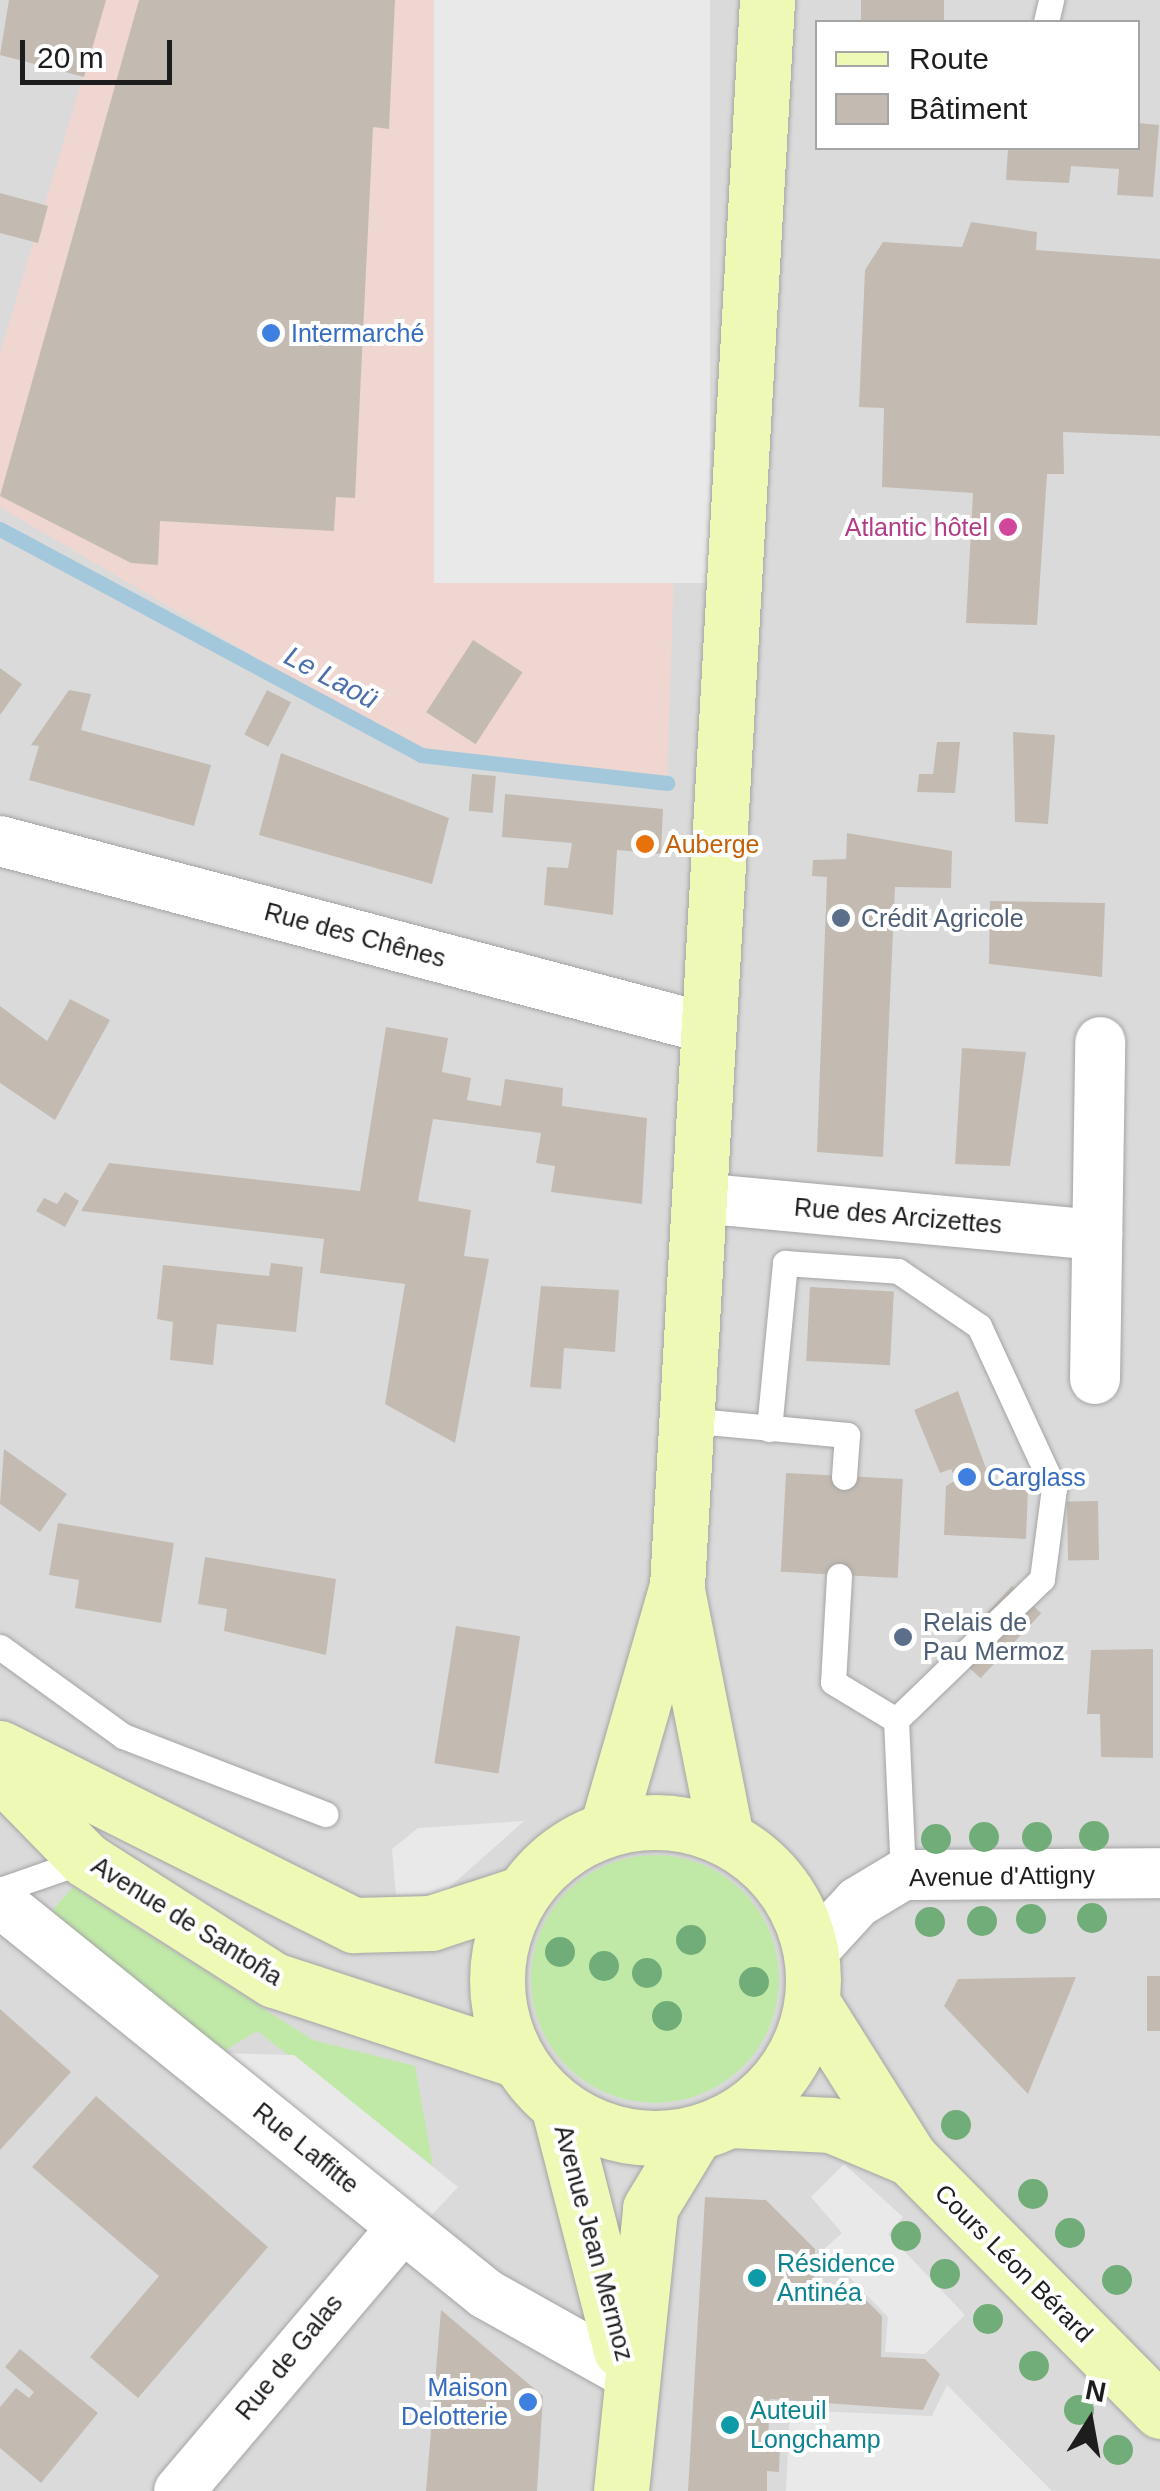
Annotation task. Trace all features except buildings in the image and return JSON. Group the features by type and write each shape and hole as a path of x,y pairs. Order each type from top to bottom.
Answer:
{"main road":[{"path":"606,1828 677,1586 767,0"},
{"path":"677,1586 726,1837"},
{"path":"0,1748 354,1925 431,1923 520,1894"},
{"name":"Avenue de Santoña","path":"0,1772 86,1860 274,1980 517,2060"},
{"path":"688,1824 726,1837 766,1865 795,1902 812,1978 798,2051 770,2091 713,2127 646,2139 600,2129 558,2106 517,2060 496,1976 520,1894 558,1854 606,1828 688,1824"},
{"name":"Cours Léon Bérard","path":"812,1978 910,2158 1160,2411"},
{"name":"Avenue Jean Mermoz","path":"558,2106 627,2372"},
{"name":"Cours Léon Bérard","path":"713,2127 831,2125 910,2158"},
{"name":"Avenue Jean Mermoz","path":"627,2372 650,2208 713,2127"},
{"path":"621,2491 627,2372"}],"street":[{"name":"Rue des Chênes","path":"0,841 710,1029"},
{"path":"1095,1380 1100,1042"},
{"name":"Rue des Arcizettes","path":"698,1198 1097,1234"},
{"name":"Avenue d'Attigny","path":"812,1978 858,1902 902,1875 1160,1873"},
{"name":"Rue Laffitte","path":"0,1902 486,2294 627,2372"},
{"name":"Rue de Galas","path":"179,2491 403,2227"}],"lane":[{"path":"769,1429 786,1264 898,1271 978,1326 1054,1488 1042,1579 896,1720 902,1875"},
{"path":"686,1420 847,1435 844,1477"},
{"path":"839,1576 833,1682 896,1720"},
{"path":"0,1647 123,1736 325,1814"},
{"path":"0,1890 86,1860"}],"shaded area":[{"path":"0,0 1160,0 1160,2491 0,2491"},
{"path":"106,0 693,0 667,783 423,756 0,507 0,353"},
{"path":"434,0 710,0 710,583 434,583"},
{"path":"524,1821 443,1893 396,1895 392,1849 418,1828"},
{"path":"221,2053 294,2055 458,2187 427,2220"},
{"path":"844,2164 903,2217 888,2234 965,2315 925,2354 885,2352 888,2317 823,2250 842,2233 811,2197"},
{"path":"947,2385 1052,2491 786,2491 790,2410 932,2416"}],"green space":[{"path":"655,1855 702,1865 724,1876 742,1892 758,1910 769,1932 779,1979 769,2026 758,2048 742,2066 724,2082 702,2093 655,2103 608,2093 586,2082 568,2066 552,2048 541,2026 531,1979 541,1932 552,1910 568,1892 586,1876 608,1865"},
{"path":"73,1887 313,2040 415,2066 433,2166 257,2031 221,2053 51,1912"}],"waterway":[{"name":"Le Laoü","path":"0,529 421,755 667,783"}],"place":[{"name":"Intermarché","path":"271,333"},
{"name":"Atlantic hôtel","path":"1008,527"},
{"name":"Auberge","path":"645,844"},
{"name":"Crédit Agricole","path":"841,918"},
{"name":"Carglass","path":"967,1477"},
{"name":"Relais de Pau Mermoz","path":"903,1637"},
{"name":"Résidence Antinéa","path":"757,2278"},
{"name":"Maison Delotterie","path":"528,2402"},
{"name":"Auteuil Longchamp","path":"730,2425"}]}
